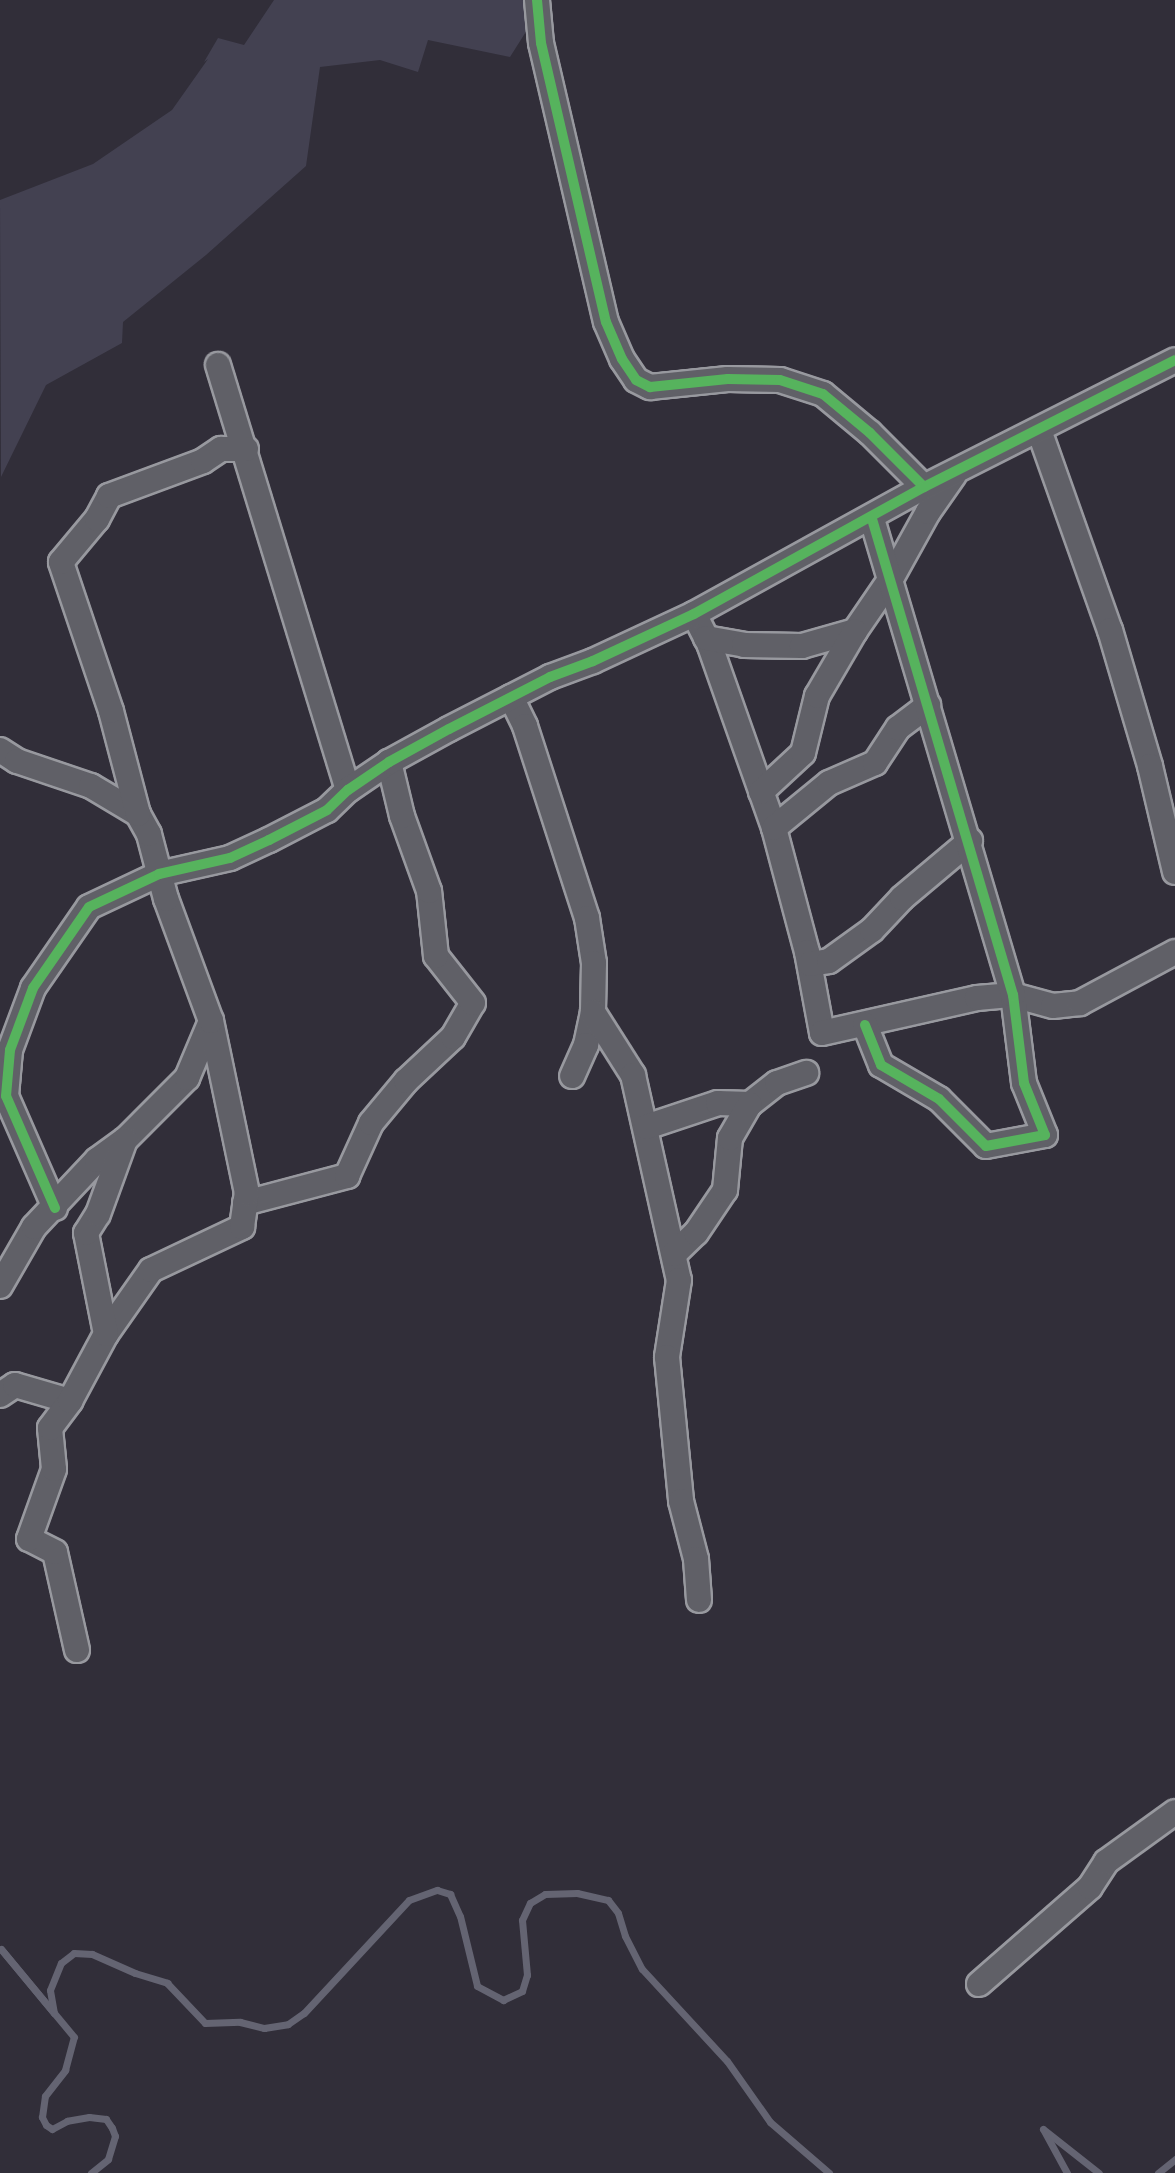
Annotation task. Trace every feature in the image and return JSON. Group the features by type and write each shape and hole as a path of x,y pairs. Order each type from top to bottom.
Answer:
{"street":[{"path":"537,0 541,43 606,321 622,359 636,380 650,387 728,379 780,380 823,394 870,433 924,487"},
{"path":"55,1208 6,1096 10,1050 33,988 89,907 159,874 230,858 327,810 348,790 389,762 511,697 694,614 924,487 1175,360"},
{"path":"218,365 246,449 348,790"},
{"path":"1039,430 1110,630 1150,766 1175,872"},
{"path":"77,1650 55,1552 29,1539 54,1469 50,1428 70,1401 106,1334 152,1270 242,1227 245,1203 242,1164 211,1021 159,874 149,834 138,814 111,711 61,562 97,519 109,496 203,461 221,449 246,449"},
{"path":"761,792 803,752 817,696 928,512 957,471"},
{"path":"865,1025 881,1065 939,1099 986,1146 1045,1135 1024,1083 1013,995 970,841 872,518"},
{"path":"694,614 706,638 774,828 810,964 822,1034 941,1005 1013,995 1053,1006 1080,1003 1175,952"},
{"path":"706,638 744,645 802,646 855,631"},
{"path":"511,697 525,726 587,918 594,963 593,1012 586,1045 572,1076"},
{"path":"774,828 830,783 875,763 898,728 928,705"},
{"path":"0,750 17,761 91,786 138,814"},
{"path":"245,1203 347,1176 371,1123 406,1081 453,1037 473,1003 436,956 429,891 402,816 389,762"},
{"path":"810,964 829,961 872,930 902,898 970,841"},
{"path":"593,1012 633,1075 679,1280 667,1357 681,1501 696,1559 699,1600"},
{"path":"0,1286 34,1227 55,1208 97,1160 125,1140 187,1078 211,1021"},
{"path":"674,1254 696,1234 725,1190 730,1138 750,1104 777,1083 806,1073"},
{"path":"646,1127 718,1103 750,1104"},
{"path":"106,1334 86,1233 103,1203 125,1140"},
{"path":"0,1395 15,1385 70,1401"},
{"path":"979,1984 1090,1887 1106,1862 1175,1812"}],"shaded area":[{"path":"274,0 546,0 510,57 428,40 418,72 380,60 320,67 306,166 206,255 123,322 122,343 46,385 1,477 0,200 93,164 172,110 208,59 204,62 218,38 244,45"}],"waterway":[{"path":"91,2173 108,2159 115,2136 112,2128 106,2119 89,2117 67,2121 52,2129 46,2125 42,2117 45,2096 65,2070 74,2037 1,1949 54,2013 50,1990 61,1963 74,1953 92,1954 135,1973 167,1983 205,2023 240,2022 264,2028 288,2024 304,2013 409,1900 437,1890 450,1894 460,1916 477,1986 503,2000 522,1991 527,1975 522,1920 530,1903 545,1894 577,1893 608,1900 618,1913 625,1936 642,1969 727,2061 770,2122 829,2173"},
{"path":"1067,2173 1043,2129 1099,2173"},
{"path":"1158,2173 1175,2159"}],"cycle path":[{"path":"537,0 541,43 606,322 622,359 636,380 650,387 728,379 780,380 823,394 870,433 924,487"},
{"path":"55,1208 6,1096 10,1050 33,988 89,907 159,874 230,858 269,840 327,810 348,790 389,762 449,729 550,677 593,661 694,614 924,487 1175,360"},
{"path":"865,1025 881,1065 939,1099 986,1146 1045,1135 1024,1083 1013,995 872,518"}]}
